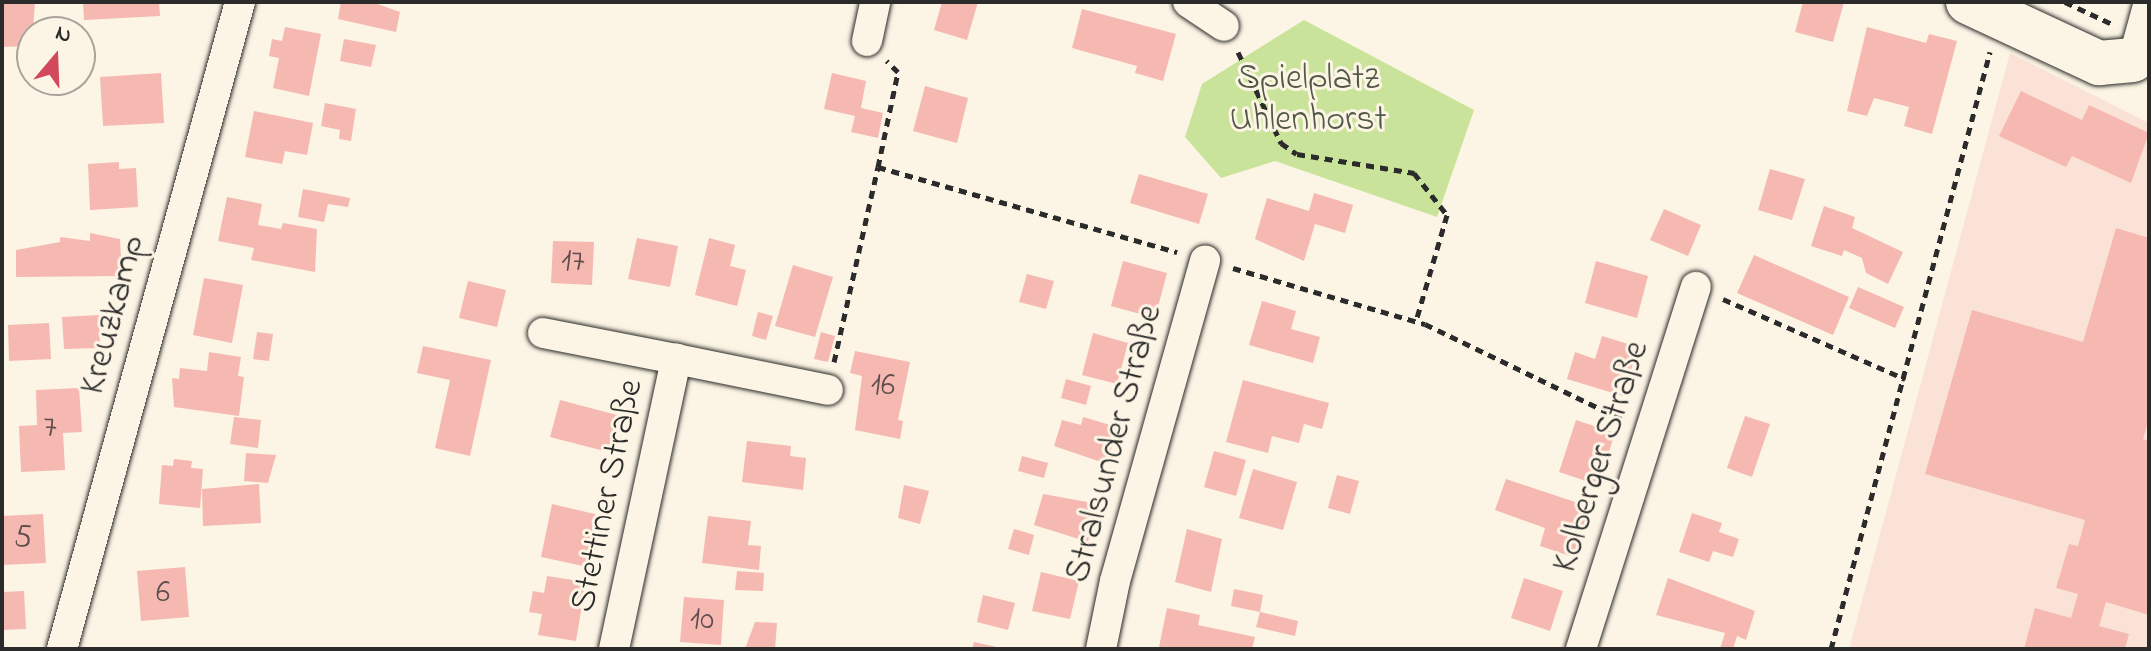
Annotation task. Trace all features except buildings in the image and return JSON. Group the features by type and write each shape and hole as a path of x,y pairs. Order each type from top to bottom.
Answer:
{"street":[{"name":"Kreuzkamp","path":"62,649 240,2"},
{"path":"867,41 875,2"},
{"path":"1188,2 1224,26"},
{"path":"1968,2 2099,63 2141,63"},
{"path":"2026,2 2109,41 2141,63"},
{"path":"2141,63 2149,2"},
{"name":"Stralsunder Straße","path":"1101,649 1115,581 1205,260"},
{"name":"Kolberger Straße","path":"1581,649 1696,287"},
{"name":"Stettiner Straße","path":"543,333 828,390"},
{"name":"Stettiner Straße","path":"614,649 676,359"}],"path":[{"path":"1224,26 1281,143 1297,154 1414,173 1447,215 1416,321"},
{"path":"1831,649 1993,40"},
{"path":"878,167 898,72"},
{"path":"1696,287 1905,379"}],"shaded area":[{"path":"2010,53 2149,123 2149,649 1849,649"}],"green space":[{"name":"Spielplatz Uhlenhorst","path":"1304,20 1474,110 1437,217 1275,161 1221,178 1185,137 1202,84"}]}
